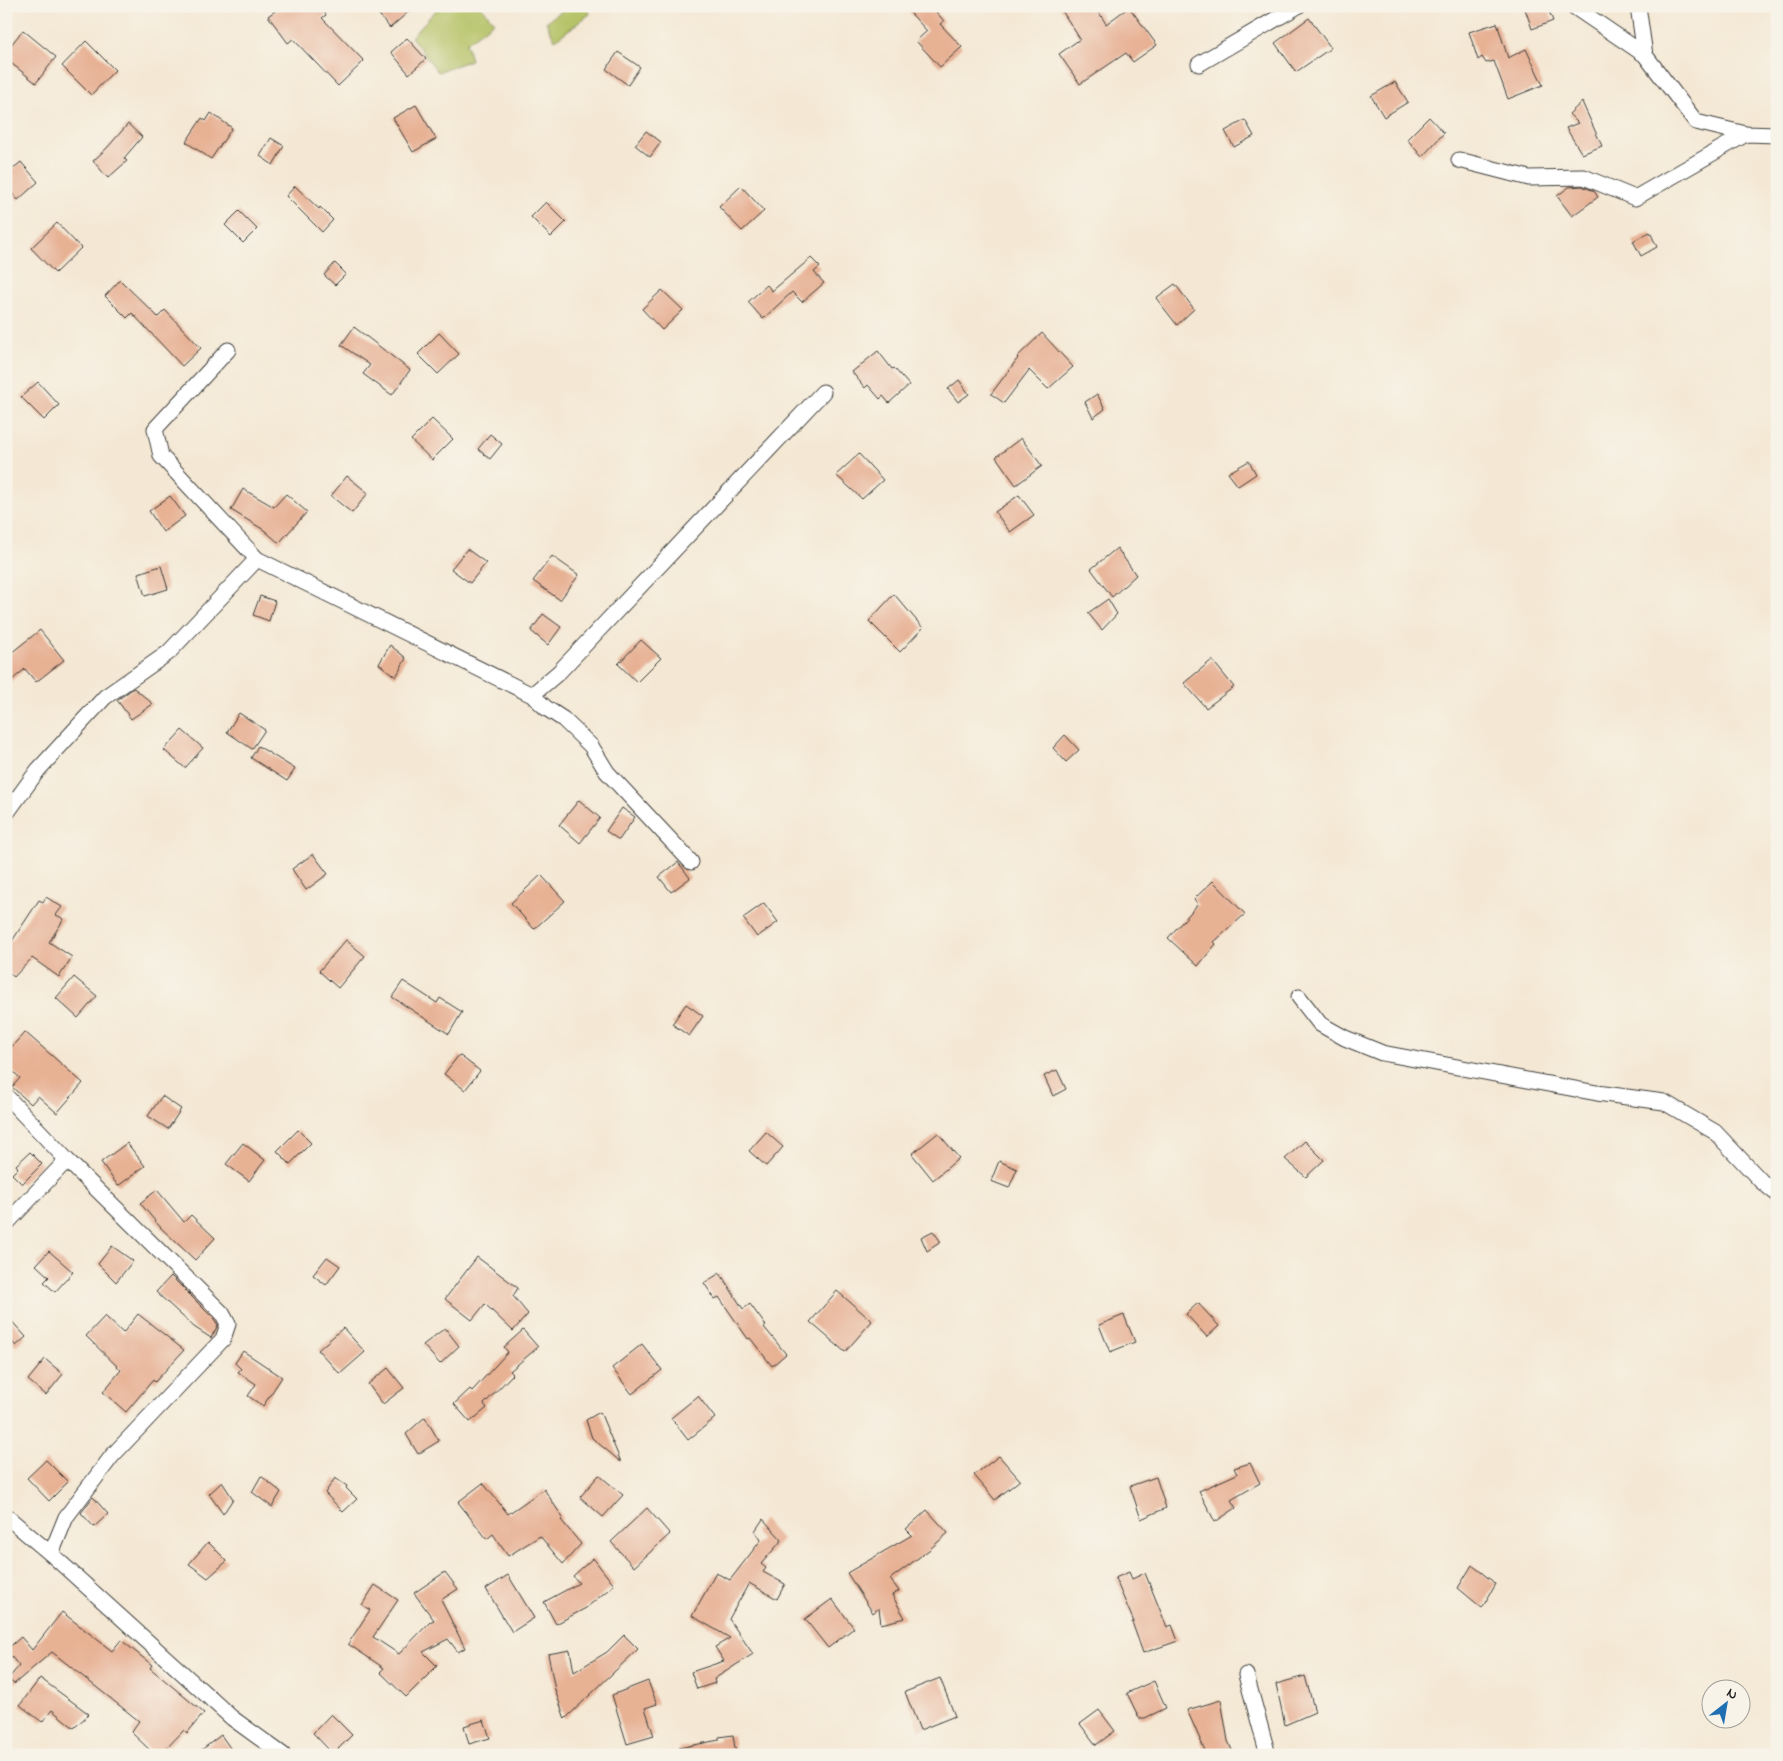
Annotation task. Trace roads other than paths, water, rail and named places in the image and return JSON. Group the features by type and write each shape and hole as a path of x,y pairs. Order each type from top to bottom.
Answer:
{"street":[{"path":"1199,64 1298,6"},
{"path":"1573,6 1645,55 1696,122 1746,134 1777,135"},
{"path":"1638,6 1645,55"},
{"path":"1459,160 1529,178 1584,177 1635,198 1746,134"},
{"path":"228,350 155,429 161,456 257,559 532,695 546,708 563,719 590,746 607,772 691,862"},
{"path":"532,695 559,672 823,392"},
{"path":"6,814 38,770 105,697 168,654 257,559"},
{"path":"1299,997 1320,1024 1345,1038 1382,1053 1596,1093 1664,1102 1715,1132 1777,1194"},
{"path":"6,1096 222,1313 228,1324 223,1339 112,1456 66,1517 51,1554"},
{"path":"6,1224 68,1160"},
{"path":"6,1516 51,1554 232,1718 283,1755"},
{"path":"1246,1675 1268,1755"}]}
